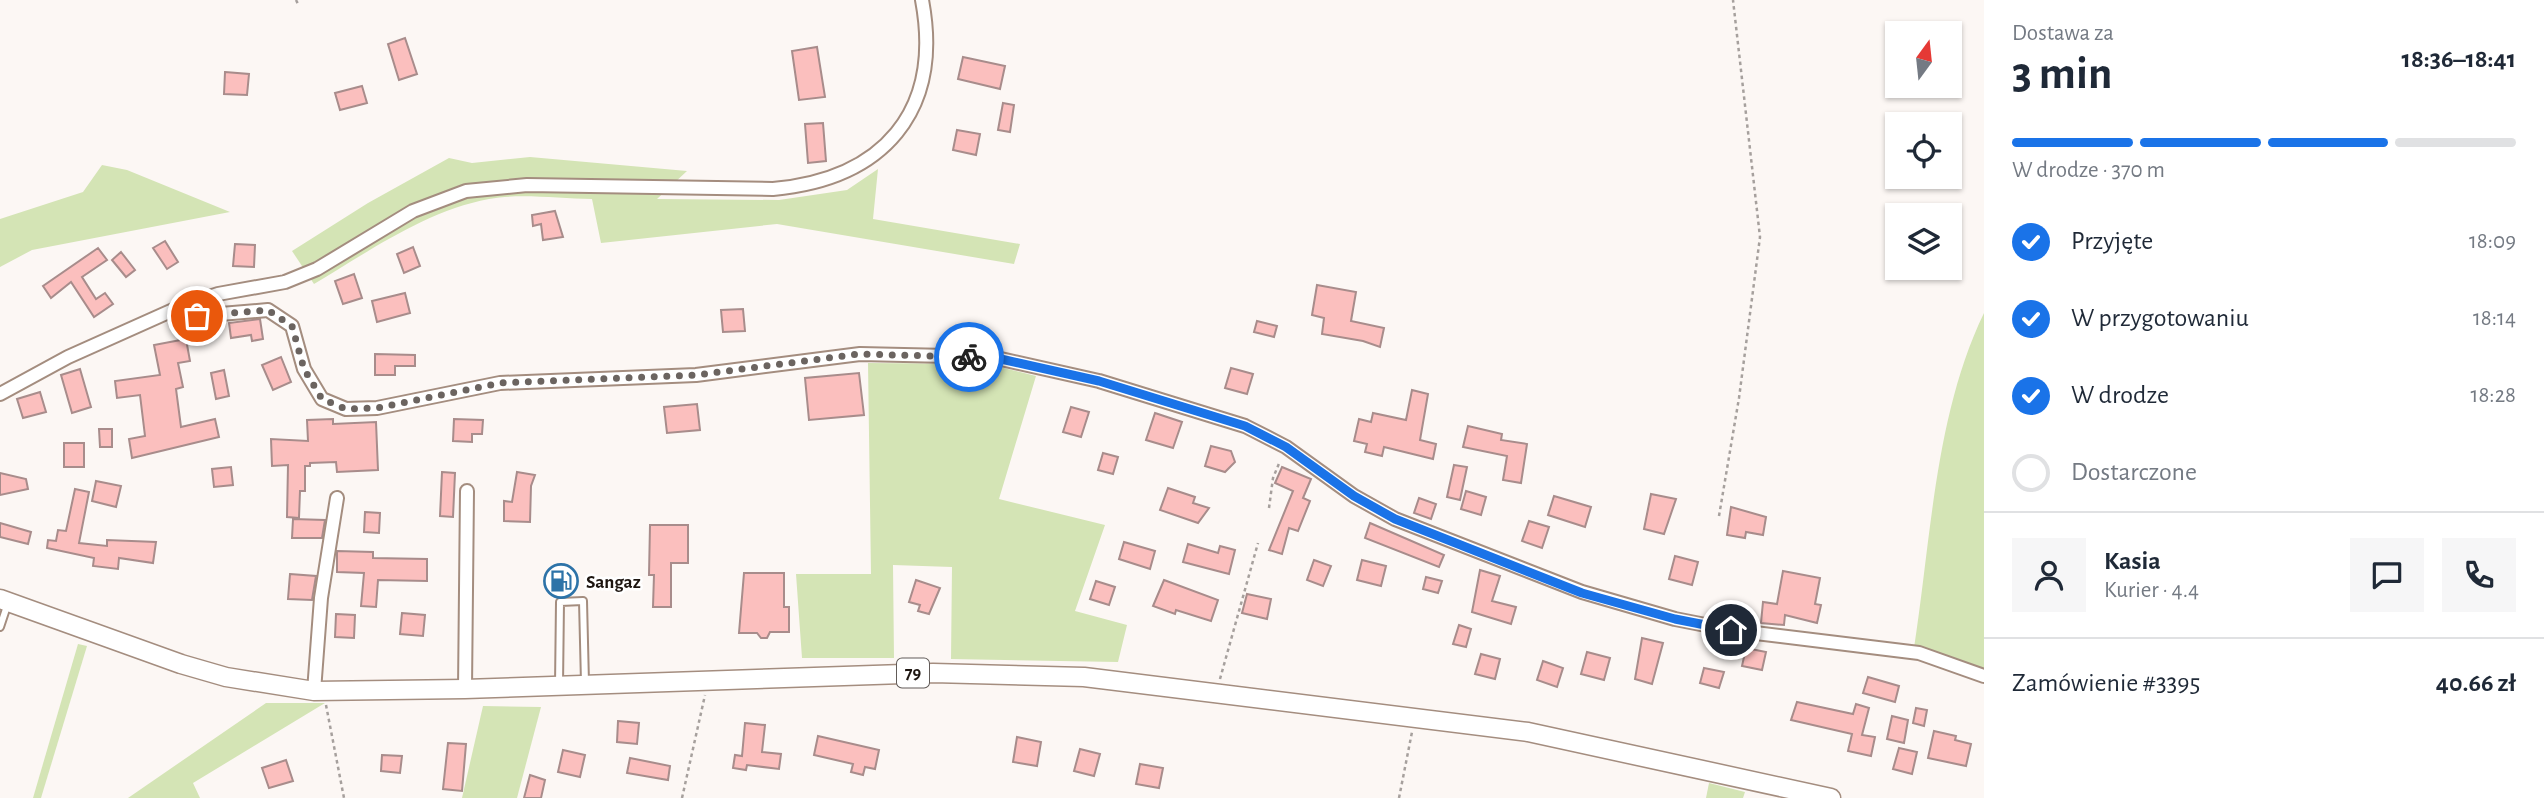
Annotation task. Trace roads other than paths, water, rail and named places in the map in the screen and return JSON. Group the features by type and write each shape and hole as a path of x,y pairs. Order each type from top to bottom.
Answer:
{"main road":[{"name":"79","path":"4,600 181,664 226,677 318,692 465,690 933,673 1039,674 1415,717 1576,741 1831,798"}],"street":[{"path":"0,394 68,357 182,306 218,294 285,282 317,269 412,211 466,191 527,186 774,189 829,180 850,171 872,156 894,137 906,120 922,79 926,47 922,0"},
{"path":"182,306 197,316 268,310 292,326 304,369 322,399 346,409 377,408 500,383 696,375 859,354 992,357 1112,385 1245,426 1286,447 1354,496 1395,519 1582,593 1675,619 1731,630 1919,653 1984,677"},
{"path":"465,690 467,491"},
{"path":"318,692 321,598 337,498"}],"lane":[{"path":"0,627 4,600"},
{"path":"559,686 560,602 583,601 586,685"}],"place":[{"name":"Sangaz","path":"561,581"}]}
